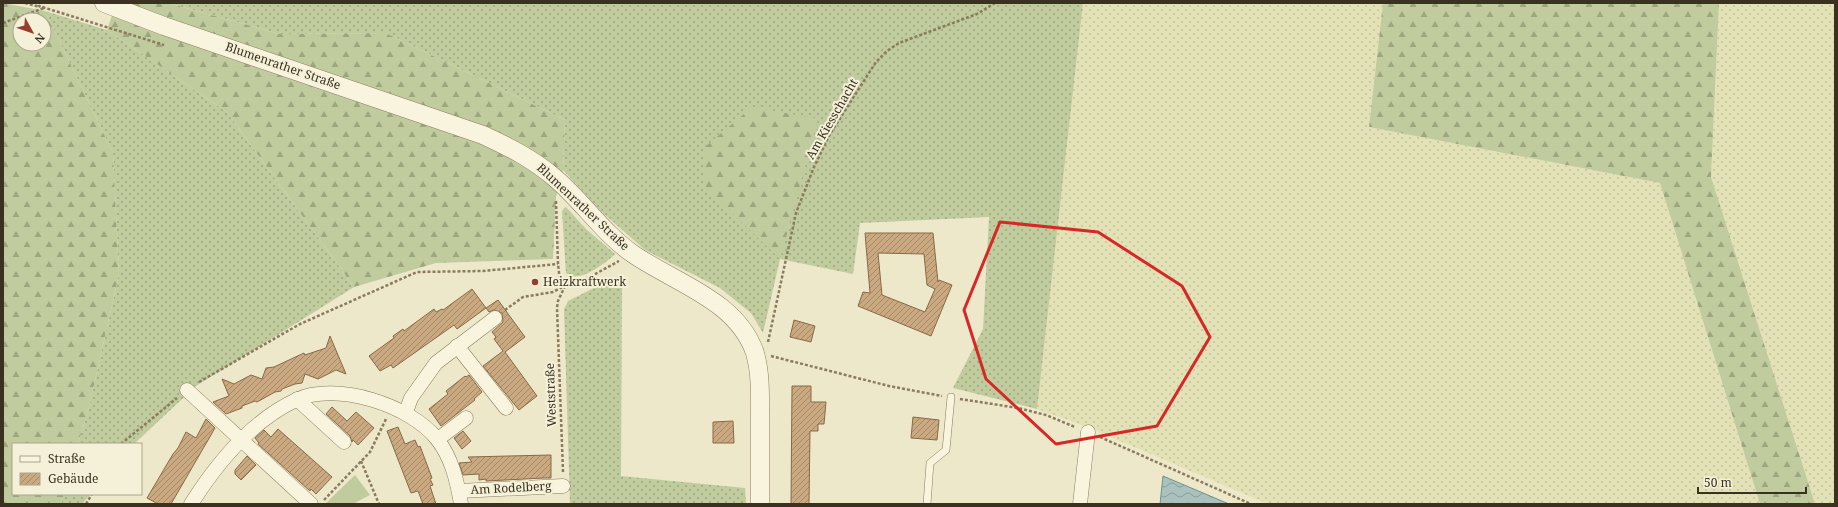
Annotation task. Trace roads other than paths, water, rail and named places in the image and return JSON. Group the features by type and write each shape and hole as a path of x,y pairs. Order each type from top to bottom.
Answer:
{"street":[{"name":"Blumenrather Straße","path":"104,3 164,26 483,135 531,159 556,179 610,235 634,254 718,304 744,330 755,354 760,386 760,504"},
{"path":"400,409 411,398 436,363 495,318"},
{"path":"457,346 506,408"},
{"path":"187,390 311,504"},
{"name":"Am Rodelberg","path":"191,504 217,467 241,441 264,420 297,399 334,393 368,398 400,409 438,439 456,474 460,498 563,486"},
{"path":"297,399 344,442"},
{"path":"438,439 466,418"},
{"path":"1080,504 1088,432"}],"lane":[{"path":"927,504 930,463 946,450 951,397"}],"water":[{"path":"1163,476 1229,504 1160,504"}],"place":[{"name":"Heizkraftwerk","path":"535,282"}]}
